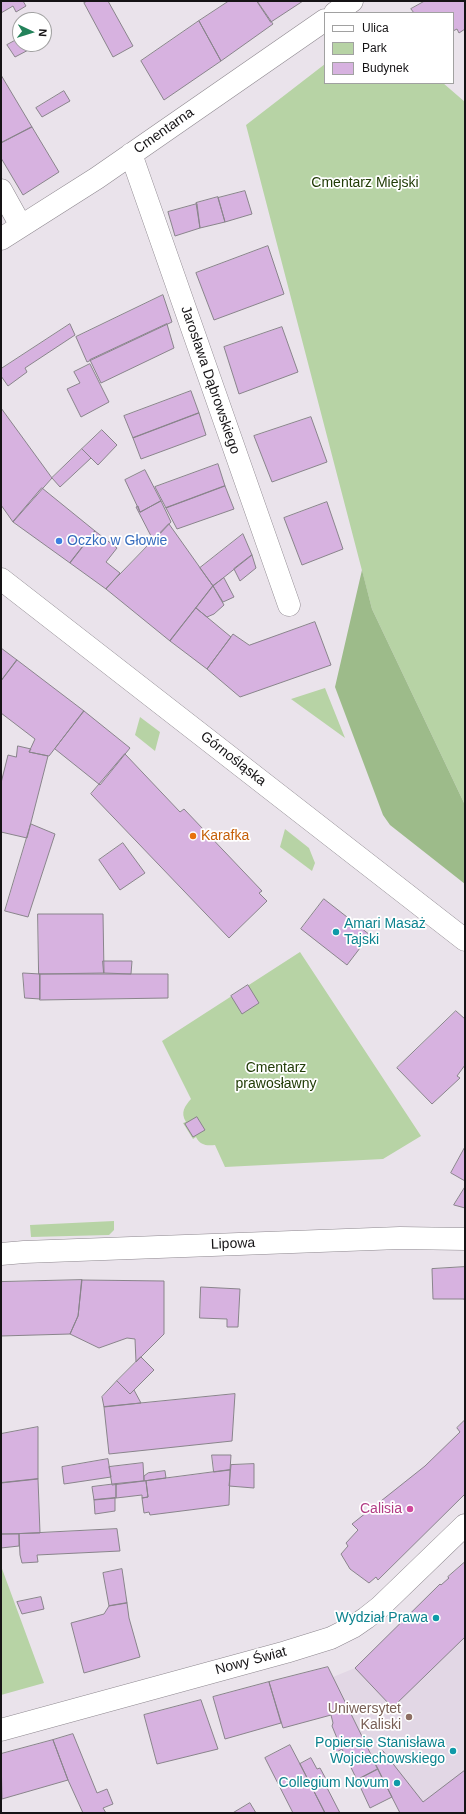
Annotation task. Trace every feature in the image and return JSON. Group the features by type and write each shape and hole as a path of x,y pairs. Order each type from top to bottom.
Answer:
{"street":[{"path":"336,12 352,1"},
{"name":"Cmentarna","path":"1,238 131,154 324,21"},
{"name":"Jarosława Dąbrowskiego","path":"131,154 289,605"},
{"path":"1,190 21,226"},
{"name":"Górnośląska","path":"1,579 465,940"},
{"name":"Lipowa","path":"1,1254 400,1238 465,1239"},
{"name":"Nowy Świat","path":"1,1730 286,1652 331,1638 353,1627 380,1607 465,1525"}],"shaded area":[{"name":"Uniwersytet Kaliski","path":"465,1562 465,1813 400,1813 333,1677 355,1668 440,1584 441,1585"}],"green space":[{"name":"Cmentarz Miejski","path":"324,65 324,84 444,84 465,102 465,805 372,609 246,125"},
{"path":"362,570 372,609 465,805 465,884 390,825 383,815 335,687"},
{"path":"325,688 345,738 291,699"},
{"path":"140,717 160,732 155,751 135,735"},
{"path":"285,829 309,848 315,863 312,871 280,847"},
{"name":"Cmentarz prawosławny","path":"300,952 421,1136 383,1159 225,1167 215,1145 199,1142 196,1137 193,1139 183,1123 186,1122 183,1115 184,1109 191,1099 162,1041"},
{"path":"114,1221 114,1230 109,1235 31,1237 30,1225"},
{"path":"1,1566 44,1683 1,1695"}],"building":[{"path":"1,1 23,1 26,6 16,12 13,6 1,13"},
{"path":"88,1 108,1 133,46 113,57 84,3"},
{"path":"229,1 257,1 273,24 221,61 199,21"},
{"path":"257,1 303,1 271,22"},
{"path":"425,1 465,1 465,29 459,33 457,29 454,30 454,12 413,12 411,9"},
{"path":"199,21 221,61 164,100 141,61"},
{"path":"12,42 12,52 25,52 15,57 7,45"},
{"path":"1,75 32,127 1,143"},
{"path":"64,91 70,101 42,117 36,108"},
{"path":"32,127 59,172 23,195 1,158 1,143"},
{"path":"245,191 252,214 225,222 218,198"},
{"path":"218,197 225,222 200,228 196,203"},
{"path":"197,204 200,228 175,236 168,212"},
{"path":"268,246 284,294 214,320 196,273"},
{"path":"163,295 172,322 87,362 76,337"},
{"path":"70,324 75,335 25,368 27,372 8,386 1,376 1,369"},
{"path":"167,324 174,348 101,383 90,360"},
{"path":"282,327 298,372 239,394 224,347"},
{"path":"90,364 109,402 81,417 67,389 80,383 74,372"},
{"path":"191,391 199,413 133,438 124,416"},
{"path":"1,408 52,478 13,522 1,505"},
{"path":"199,413 206,435 141,459 133,438"},
{"path":"311,417 327,462 272,482 254,436"},
{"path":"102,430 117,445 98,465 82,449"},
{"path":"82,449 91,458 60,487 52,478"},
{"path":"218,464 225,486 166,508 155,487"},
{"path":"145,470 161,501 140,512 125,480"},
{"path":"225,486 234,509 177,529 166,508"},
{"path":"42,488 95,531 70,563 13,522"},
{"path":"161,501 171,522 156,538 151,536 136,507 138,506 140,512"},
{"path":"327,502 343,549 302,565 284,518"},
{"path":"169,524 213,586 170,641 106,589"},
{"path":"95,531 117,548 106,562 120,573 106,589 70,563"},
{"path":"243,534 252,555 213,586 200,568"},
{"path":"252,555 256,568 240,581 234,569"},
{"path":"224,578 234,597 223,602 213,586"},
{"path":"213,586 224,605 214,614 207,617 196,608"},
{"path":"196,608 231,637 207,669 170,641"},
{"path":"315,622 331,665 240,697 207,669 233,634 249,645"},
{"path":"1,648 17,660 1,681"},
{"path":"17,660 84,711 49,756 29,752 35,739 1,713 1,681"},
{"path":"84,711 130,748 100,785 55,749"},
{"path":"18,746 31,749 29,752 48,756 27,838 1,832 1,783 8,755 16,757"},
{"path":"125,754 180,812 184,809 262,891 259,893 267,901 229,938 91,794"},
{"path":"31,824 55,834 28,917 5,911"},
{"path":"123,843 145,873 120,890 99,860"},
{"name":"Amari Masaż Tajski","path":"324,899 370,935 347,965 301,929"},
{"path":"38,914 103,914 104,973 39,974"},
{"path":"103,961 132,961 131,974 104,973"},
{"path":"23,973 40,974 40,999 25,998"},
{"path":"40,974 168,974 168,998 40,1000"},
{"path":"248,985 259,1003 242,1014 231,996"},
{"path":"456,1011 465,1019 465,1065 457,1076 460,1078 432,1104 397,1068"},
{"path":"197,1117 205,1130 193,1137 185,1124"},
{"path":"465,1147 465,1181 451,1173"},
{"path":"465,1187 465,1208 454,1205"},
{"path":"465,1267 465,1302 464,1299 433,1299 432,1269"},
{"path":"82,1280 78,1316 70,1334 1,1336 1,1282"},
{"path":"82,1280 164,1281 164,1334 136,1362 135,1339 127,1338 99,1348 70,1334 78,1316"},
{"path":"201,1287 240,1289 238,1327 227,1327 227,1319 200,1318"},
{"path":"141,1357 154,1370 130,1394 117,1381"},
{"path":"117,1381 130,1394 134,1390 141,1403 104,1407 102,1397"},
{"path":"235,1394 232,1441 109,1454 104,1407"},
{"name":"Calisia","path":"465,1420 465,1494 378,1580 376,1577 369,1583 350,1569 341,1554 348,1546 346,1543 358,1530 352,1524 425,1466 460,1432 457,1428"},
{"path":"38,1427 38,1479 1,1483 1,1434"},
{"path":"212,1455 231,1455 230,1470 214,1472"},
{"path":"108,1459 111,1477 64,1484 62,1467"},
{"path":"143,1463 144,1481 112,1485 109,1467"},
{"path":"254,1464 254,1488 229,1486 231,1465"},
{"path":"230,1470 229,1505 150,1515 149,1512 144,1513 142,1498 148,1497 146,1481"},
{"path":"165,1471 166,1478 144,1481 144,1476 148,1473"},
{"path":"38,1479 40,1533 1,1534 1,1483"},
{"path":"146,1481 148,1497 142,1498 142,1495 116,1498 116,1484"},
{"path":"116,1484 116,1498 94,1500 92,1487"},
{"path":"115,1498 115,1511 95,1514 94,1500"},
{"path":"117,1529 120,1551 37,1555 38,1562 22,1563 19,1534"},
{"path":"1,1534 19,1534 19,1546 1,1548"},
{"name":"Wydział Prawa","path":"465,1562 465,1637 393,1707 391,1706 355,1668 440,1584 441,1585 449,1578 448,1577"},
{"path":"122,1569 127,1603 109,1606 103,1573"},
{"path":"41,1597 44,1609 22,1614 17,1602"},
{"path":"127,1603 129,1618 140,1657 84,1673 71,1623 104,1614 109,1606"},
{"path":"328,1667 378,1769 357,1780 342,1749 335,1753 332,1746 339,1743 332,1726 333,1723 331,1715 283,1728 269,1682"},
{"path":"269,1682 281,1723 225,1739 213,1697"},
{"path":"201,1700 218,1749 157,1764 144,1715"},
{"path":"73,1734 97,1793 107,1789 113,1804 103,1808 106,1813 83,1813 68,1780 53,1740"},
{"path":"53,1740 68,1780 2,1799 1,1754"},
{"path":"290,1745 325,1813 293,1813 265,1758"},
{"name":"Collegium Novum","path":"383,1751 423,1802 465,1770 465,1813 400,1813 372,1758"},
{"path":"311,1758 317,1769 320,1768 326,1779 323,1780 340,1813 325,1813 300,1764"},
{"path":"378,1769 392,1797 370,1808 357,1780"},
{"path":"250,1803 256,1813 233,1813"}],"place":[{"name":"Oczko w Głowie","path":"59,541"},
{"name":"Karafka","path":"193,836"},
{"name":"Amari Masaż Tajski","path":"336,932"},
{"name":"Calisia","path":"410,1509"},
{"name":"Wydział Prawa","path":"436,1618"},
{"name":"Uniwersytet Kaliski","path":"409,1717"},
{"name":"Popiersie Stanisława Wojciechowskiego","path":"453,1751"},
{"name":"Collegium Novum","path":"397,1783"}]}
